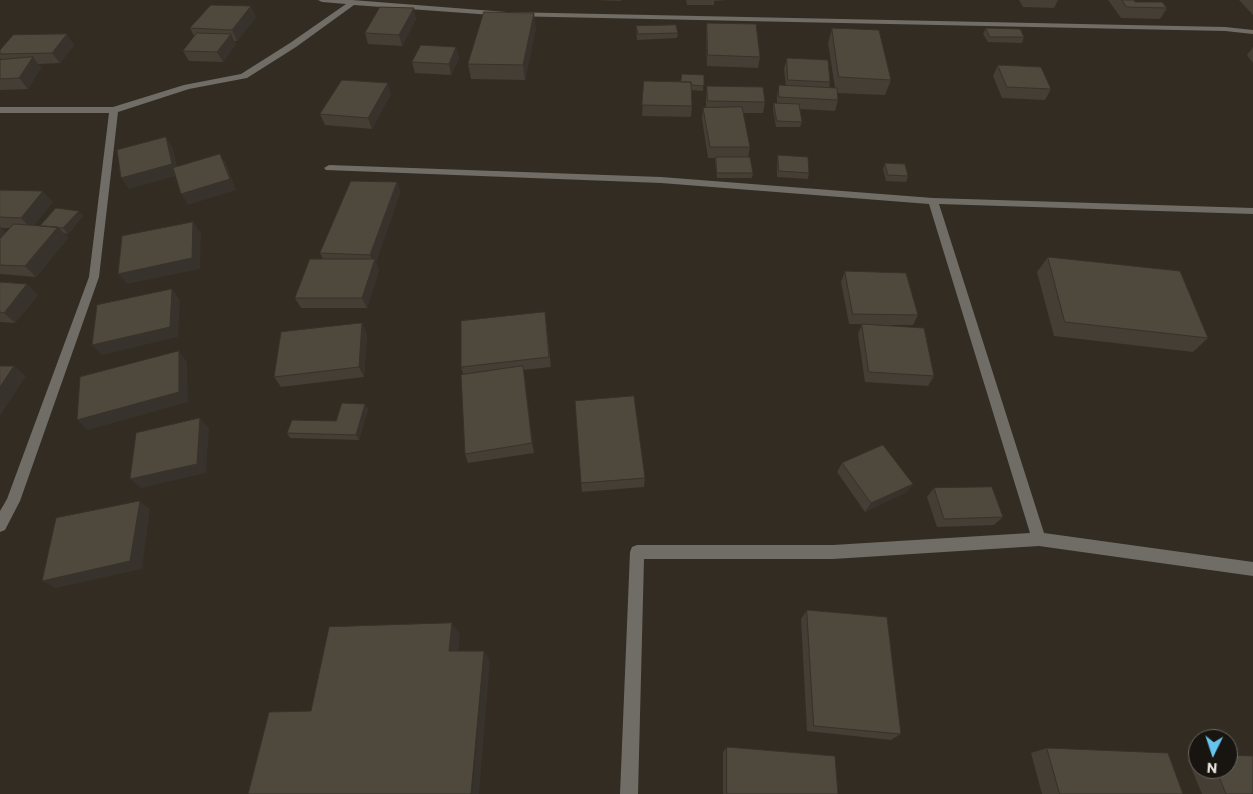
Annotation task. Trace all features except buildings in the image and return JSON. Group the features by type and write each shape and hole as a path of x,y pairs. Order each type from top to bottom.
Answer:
{"street":[{"path":"322,0 506,14 1225,29 1253,32"},
{"path":"0,110 114,110 187,87 244,76 293,45 352,2"},
{"path":"0,525 13,501 94,277 114,110"},
{"path":"329,168 662,180 933,201 1253,212"},
{"path":"933,201 1039,540"},
{"path":"629,794 637,552 662,550 833,552 1039,540 1253,569"}]}
